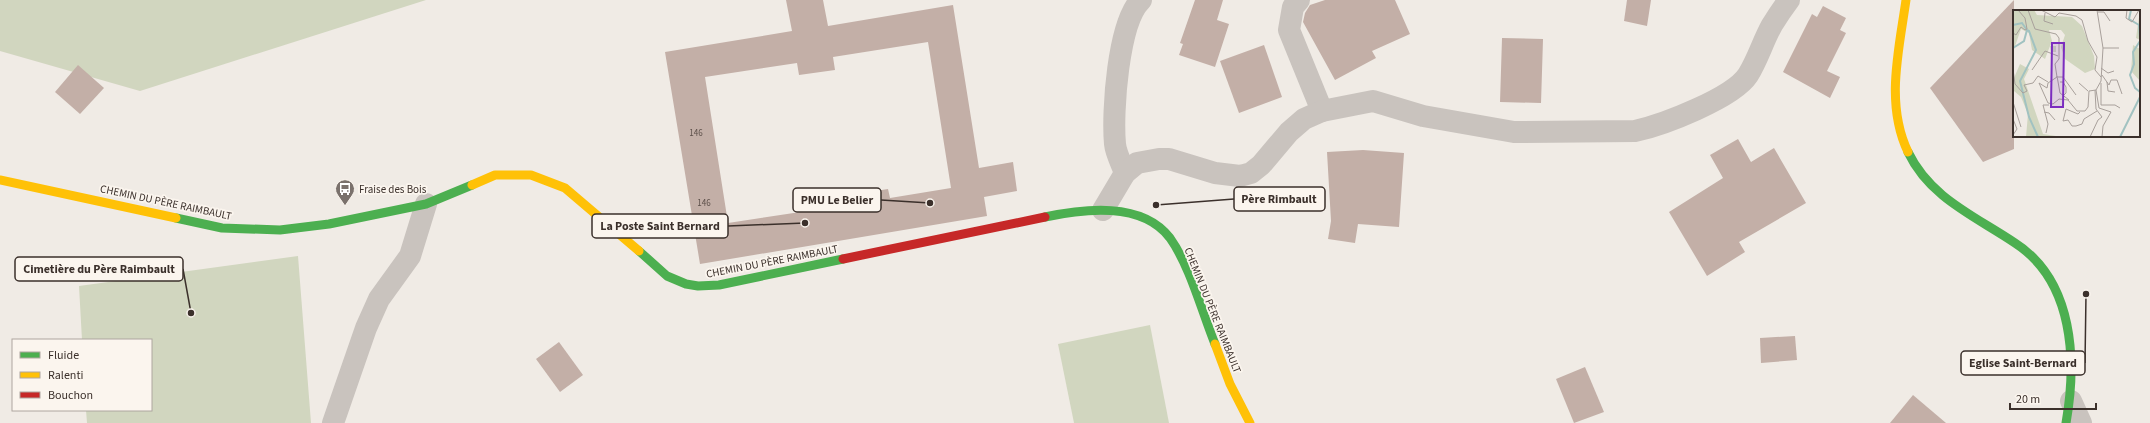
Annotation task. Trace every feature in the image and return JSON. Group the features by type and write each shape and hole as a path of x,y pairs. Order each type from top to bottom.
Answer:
{"street":[{"path":"1124,173 1116,145 1114,105 1126,29 1131,15 1141,0"},
{"path":"1299,0 1293,7 1289,30 1322,111"},
{"path":"1103,210 1124,173 1137,163 1160,158 1170,159 1215,173 1240,176 1251,172 1261,165 1289,132 1304,119 1322,111 1373,101 1423,116 1514,132 1635,131 1654,127 1680,117 1736,87 1748,75 1772,25 1789,0"},
{"path":"1906,0 1894,102 1898,127 1920,172 1942,196 2024,248 2044,269 2058,294 2069,328 2073,371 2071,401 2066,423"},
{"name":"CHEMIN DU PÈRE RAIMBAULT","path":"0,180 222,228 280,230 330,224 426,204 495,175 531,175 565,188 666,276 685,286 700,287 719,285 1075,211 1103,210 1129,214 1153,224 1168,237 1181,256 1230,384 1250,423"},
{"path":"333,423 366,328 379,300 410,256 426,204"},
{"path":"2071,401 2081,423"}],"green space":[{"path":"0,0 426,0 140,91 0,51"},
{"path":"298,256 311,423 87,423 86,411 152,411 152,339 82,339 79,286"},
{"path":"1150,325 1169,423 1074,423 1058,344"}],"building":[{"path":"786,0 823,0 828,26 953,5 979,168 1013,162 1017,191 984,197 987,216 700,264 665,52 792,31","holes":["928,42 951,188 890,198 888,189 824,199 827,208 728,223 705,77 797,63 799,75 835,70 833,57"]},
{"path":"1195,0 1223,0 1217,20 1229,24 1215,67 1179,55 1183,44 1180,43"},
{"path":"1325,0 1395,0 1410,34 1372,51 1376,58 1335,80 1303,22 1305,13 1310,5"},
{"path":"1627,0 1651,0 1647,26 1624,21"},
{"path":"2014,0 2014,149 1983,162 1930,88"},
{"path":"1823,6 1846,18 1840,30 1846,33 1827,71 1840,77 1830,98 1783,72 1812,14 1817,17"},
{"path":"1502,38 1543,39 1541,103 1500,102"},
{"path":"1264,45 1282,97 1239,113 1220,61"},
{"path":"78,65 104,88 80,114 55,92"},
{"path":"1738,139 1751,162 1774,148 1806,203 1739,242 1745,252 1707,276 1669,212 1723,178 1710,155"},
{"path":"1363,150 1404,153 1399,227 1358,224 1355,243 1328,239 1331,221 1327,152"},
{"path":"1795,336 1797,360 1761,363 1760,338"},
{"path":"559,342 583,375 560,392 536,359"},
{"path":"1585,367 1604,412 1574,423 1556,379"},
{"path":"1913,395 1946,423 1890,423"}],"traffic: fast":[{"path":"1908,152 1917,168 1928,182 1941,194 1955,205 2015,243 2035,259 2049,278 2060,300 2067,324 2070,349 2071,374 2066,423"},
{"path":"176,218 222,228 280,230 329,224 426,204 472,185"},
{"path":"1045,217 1094,210 1111,211 1128,213 1144,218 1158,226 1170,238 1184,262 1215,344"},
{"path":"639,251 667,276 686,284 698,286 719,285 843,259"}],"traffic: slow":[{"path":"1906,0 1897,57 1895,96 1901,134 1908,152"},
{"path":"472,185 495,175 531,175 565,188 639,251"},
{"path":"0,180 176,218"},
{"path":"1215,344 1230,384 1250,423"}],"traffic: jam":[{"path":"843,259 1045,217"}],"place":[{"name":"PMU Le Belier","path":"930,203"},
{"name":"Père Rimbault","path":"1156,205"},
{"name":"Fraise des Bois","path":"345,206"},
{"name":"La Poste Saint Bernard","path":"805,223"},
{"name":"Eglise Saint-Bernard","path":"2086,294"},
{"name":"Cimetière du Père Raimbault","path":"191,313"}]}
